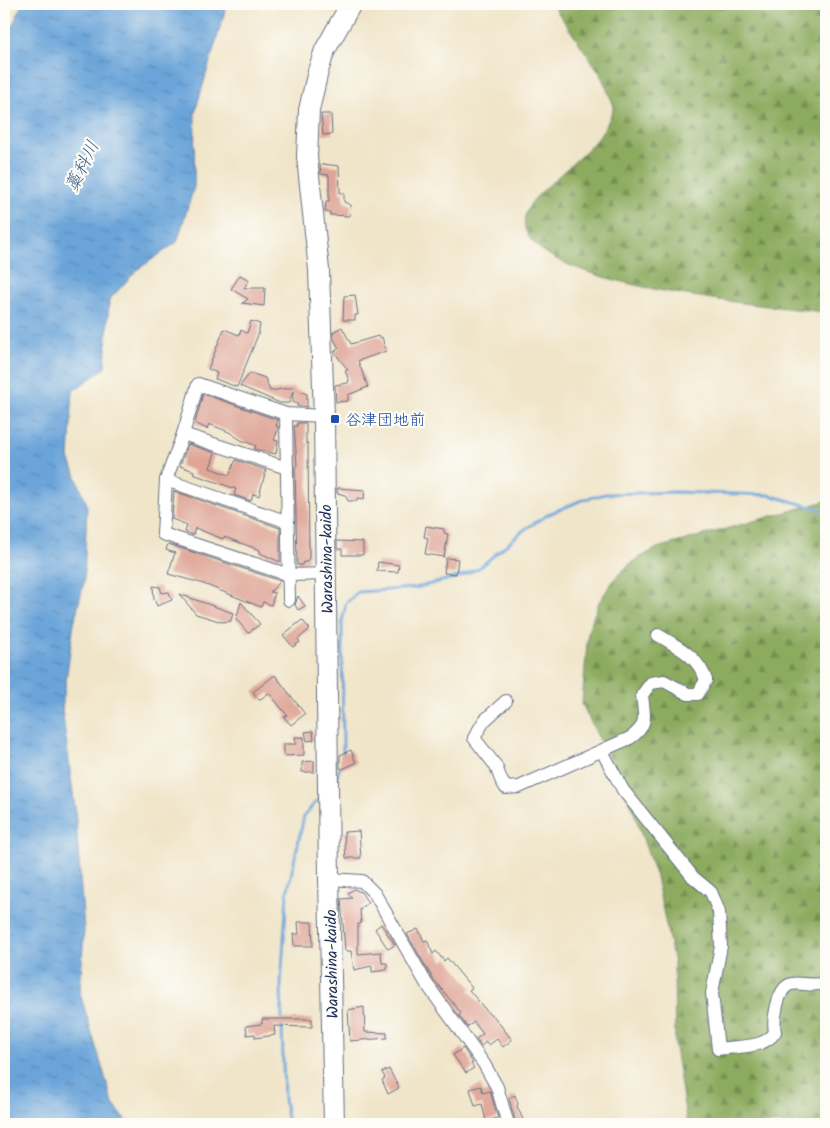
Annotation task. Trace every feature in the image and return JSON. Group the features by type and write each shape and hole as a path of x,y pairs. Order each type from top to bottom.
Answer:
{"highway":[{"name":"Warashina-kaido","path":"334,1124 329,879 324,416 319,270 307,157 309,110 325,50 351,4"}],"street":[{"path":"324,416 286,414 198,384 183,434 166,480 164,534 289,574 326,574"},
{"path":"286,414 289,600"},
{"path":"183,434 287,468"},
{"path":"166,480 288,522"},
{"path":"506,701 484,721 474,738 496,766 506,788 519,787 602,751 640,732 645,722 642,695 651,683 664,681 688,694 698,694 706,680 703,669 694,657 658,635"},
{"path":"602,751 623,790 693,877 711,892 718,912 721,946 712,993 718,1049 761,1043 771,1039 775,1032 773,1023 780,993 784,986 792,983 818,985 826,982"},
{"path":"329,879 362,881 375,894 426,983 484,1064 497,1087 508,1124"}],"green space":[{"path":"552,4 826,4 826,316 815,311 698,297 645,287 595,274 554,258 529,238 526,213 530,205 588,149 604,129 614,106 600,73"},
{"path":"826,501 826,1124 687,1124 675,1047 674,963 656,877 631,804 582,704 588,631 599,602 616,577 632,562 657,548"}],"water":[{"name":"藁科川","path":"22,4 227,4 195,112 194,187 177,242 137,270 109,300 105,368 73,391 69,458 87,505 84,582 74,623 62,709 75,808 84,930 80,993 113,1104 129,1124 4,1124 4,45"}],"building":[{"path":"321,114 331,114 332,134 323,135"},
{"path":"323,164 339,166 340,193 344,193 344,202 351,205 350,216 330,215 330,212 325,212 326,201 329,201 329,175 321,174 320,166"},
{"path":"240,275 249,280 244,288 265,288 264,306 242,303 248,299 231,289"},
{"path":"355,295 358,315 355,315 355,320 343,320 344,296"},
{"path":"251,321 260,324 258,335 237,387 215,379 217,373 208,369 224,329 239,335 241,330 247,333"},
{"path":"342,327 351,344 378,336 379,338 382,337 386,351 358,361 368,387 348,395 348,401 336,402 335,385 348,383 349,380 345,371 348,370 334,352 339,348 333,338 333,332"},
{"path":"250,373 265,378 270,391 295,387 294,389 307,394 307,407 297,406 297,403 293,403 293,391 289,403 280,403 240,386"},
{"path":"203,394 278,420 276,426 278,426 278,430 274,440 278,441 276,454 254,449 256,446 209,424 207,429 195,423"},
{"path":"297,423 306,423 306,443 308,443 309,557 307,562 303,562 302,565 297,565 295,467 297,465 294,426 297,426"},
{"path":"188,444 215,453 210,468 229,475 236,460 266,470 259,496 253,494 251,501 234,495 236,489 193,474 194,471 180,466"},
{"path":"337,488 365,490 364,499 357,498 357,501 348,501 345,495 337,493"},
{"path":"174,491 280,528 280,562 260,553 260,550 224,537 223,539 195,528 193,535 185,532 187,525 172,519"},
{"path":"426,526 444,529 444,533 448,534 444,557 425,554 428,538 424,537"},
{"path":"337,541 363,542 363,555 342,555 342,549 337,549"},
{"path":"168,544 281,581 270,592 275,593 271,605 263,602 261,607 201,583 168,574 175,553 166,550"},
{"path":"446,558 458,559 456,574 444,573"},
{"path":"378,562 399,565 398,572 377,571"},
{"path":"153,586 160,587 162,593 169,592 172,600 157,606 154,599"},
{"path":"179,594 233,613 231,621 222,622 196,614"},
{"path":"298,596 305,606 298,610 295,605"},
{"path":"241,602 260,624 248,633 236,619"},
{"path":"302,620 310,629 298,639 300,642 293,647 283,635"},
{"path":"275,675 305,714 291,725 284,717 287,715 269,693 259,700 253,692"},
{"path":"313,731 314,740 307,741 305,732"},
{"path":"295,737 304,737 304,755 284,756 284,744 296,744"},
{"path":"351,750 356,763 342,769 340,768 340,755"},
{"path":"314,761 314,772 302,772 302,762"},
{"path":"359,831 361,858 346,858 344,832"},
{"path":"354,889 361,892 368,903 360,909 361,924 358,924 358,954 381,952 382,963 387,963 387,970 372,972 372,966 354,970 351,951 345,951 341,899 352,898 348,893"},
{"path":"298,922 312,922 313,946 294,946 293,934 299,934"},
{"path":"381,924 395,945 388,949 375,929"},
{"path":"418,929 424,941 427,940 433,954 436,951 444,961 447,958 472,988 469,990 490,1015 492,1014 512,1040 503,1047 497,1039 489,1045 486,1042 481,1046 476,1039 483,1034 474,1022 467,1027 459,1015 461,1013 433,979 407,934"},
{"path":"364,1007 365,1032 387,1033 387,1038 350,1041 348,1010"},
{"path":"262,1019 312,1019 312,1027 274,1026 275,1035 255,1038 255,1034 247,1035 246,1026 262,1024"},
{"path":"463,1048 473,1063 471,1064 474,1068 466,1073 453,1055"},
{"path":"389,1069 399,1088 388,1094 382,1080 385,1078 382,1072"},
{"path":"481,1086 483,1093 490,1091 498,1118 486,1121 482,1104 475,1106 470,1089"},
{"path":"515,1095 517,1106 525,1124 516,1124 509,1098"}],"waterway":[{"path":"343,757 342,622 346,603 358,592 415,588 462,576 479,568 525,529 549,514 582,500 605,494 675,492 769,495 826,511"},
{"path":"336,778 341,765"},
{"path":"288,1124 284,1099 281,984 287,894 304,816 321,796"}],"place":[{"name":"谷津団地前","path":"335,419"}]}
